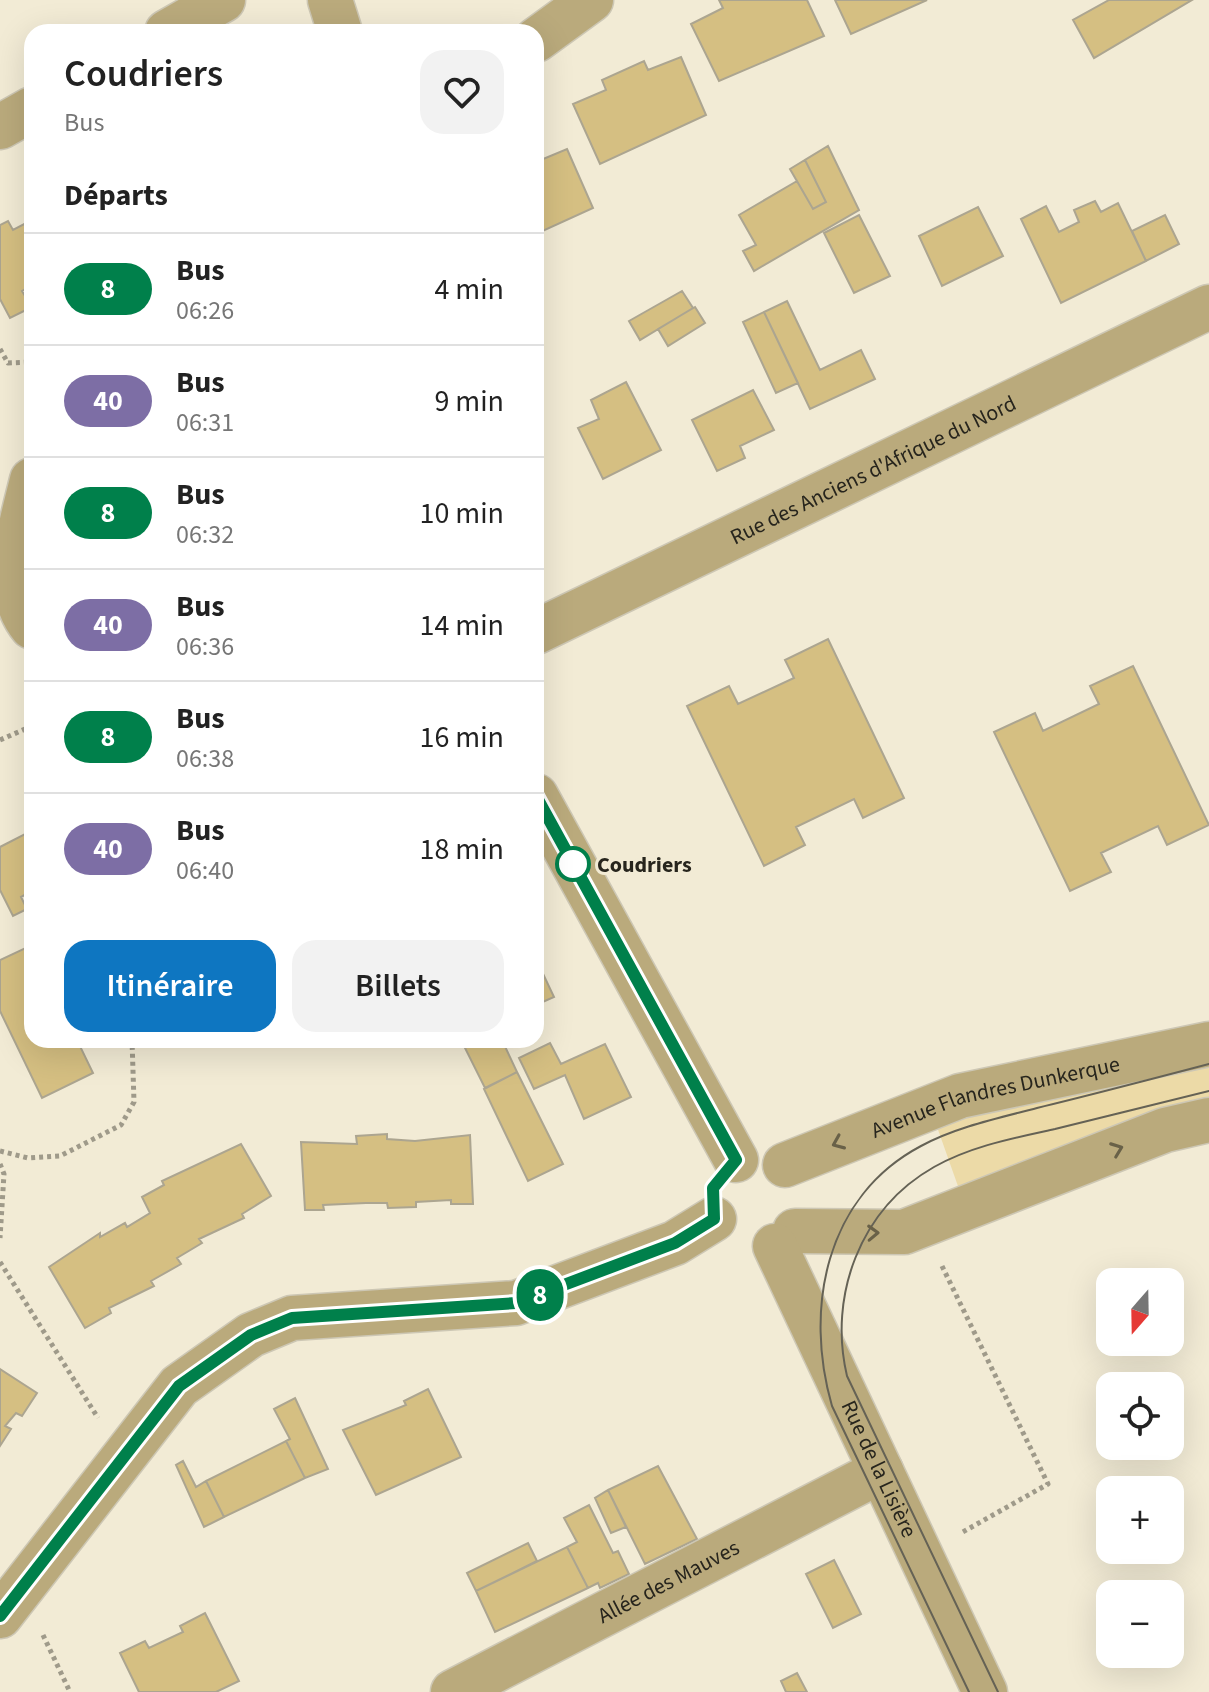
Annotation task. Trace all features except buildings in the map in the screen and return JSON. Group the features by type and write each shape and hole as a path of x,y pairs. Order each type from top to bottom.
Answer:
{"street":[{"path":"181,24 223,0"},
{"path":"330,0 338,24"},
{"path":"544,34 591,0"},
{"path":"0,127 24,114"},
{"name":"Rue des Anciens d'Afrique du Nord","path":"544,628 1209,307"},
{"path":"24,513 10,594 24,615"},
{"path":"544,811 736,1160"},
{"name":"Avenue Flandres Dunkerque","path":"785,1165 960,1096 1209,1044"},
{"path":"785,1238 802,1217 803,1194 798,1180 785,1165 770,1158 736,1160 713,1188 714,1219 720,1230 736,1245 760,1249 785,1238 904,1232 1165,1130 1209,1120"},
{"path":"11,1603 179,1386 251,1335 292,1318 516,1303 675,1243 714,1219"},
{"name":"Rue de la Lisière","path":"785,1238 881,1471 985,1692"},
{"name":"Allée des Mauves","path":"453,1692 881,1471"}],"path":[{"path":"0,349 8,363 24,362"},
{"path":"0,740 24,730"},
{"path":"0,1151 28,1158 60,1156 121,1125 134,1102 132,1048"},
{"path":"0,1164 4,1174 0,1238"},
{"path":"937,1257 1048,1484 949,1539"},
{"path":"0,1262 122,1456"},
{"path":"11,1603 70,1692"}],"shaded area":[{"path":"1209,1053 1209,1102 959,1189 936,1124"}],"tram line":[{"path":"969,1692 832,1406 824,1369 821,1332 823,1295 830,1259 843,1225 863,1194 888,1168 921,1146 978,1124 1209,1064"},
{"path":"998,1692 847,1376 842,1346 842,1316 856,1257 869,1230 887,1206 908,1185 948,1160 993,1144 1209,1091"}],"bus line":[{"name":"8","path":"0,1616 179,1386 251,1335 292,1318 516,1303 675,1243 714,1219 711,1208 713,1188 726,1167 736,1160 544,813"}],"place":[{"name":"Coudriers","path":"573,864"}]}
